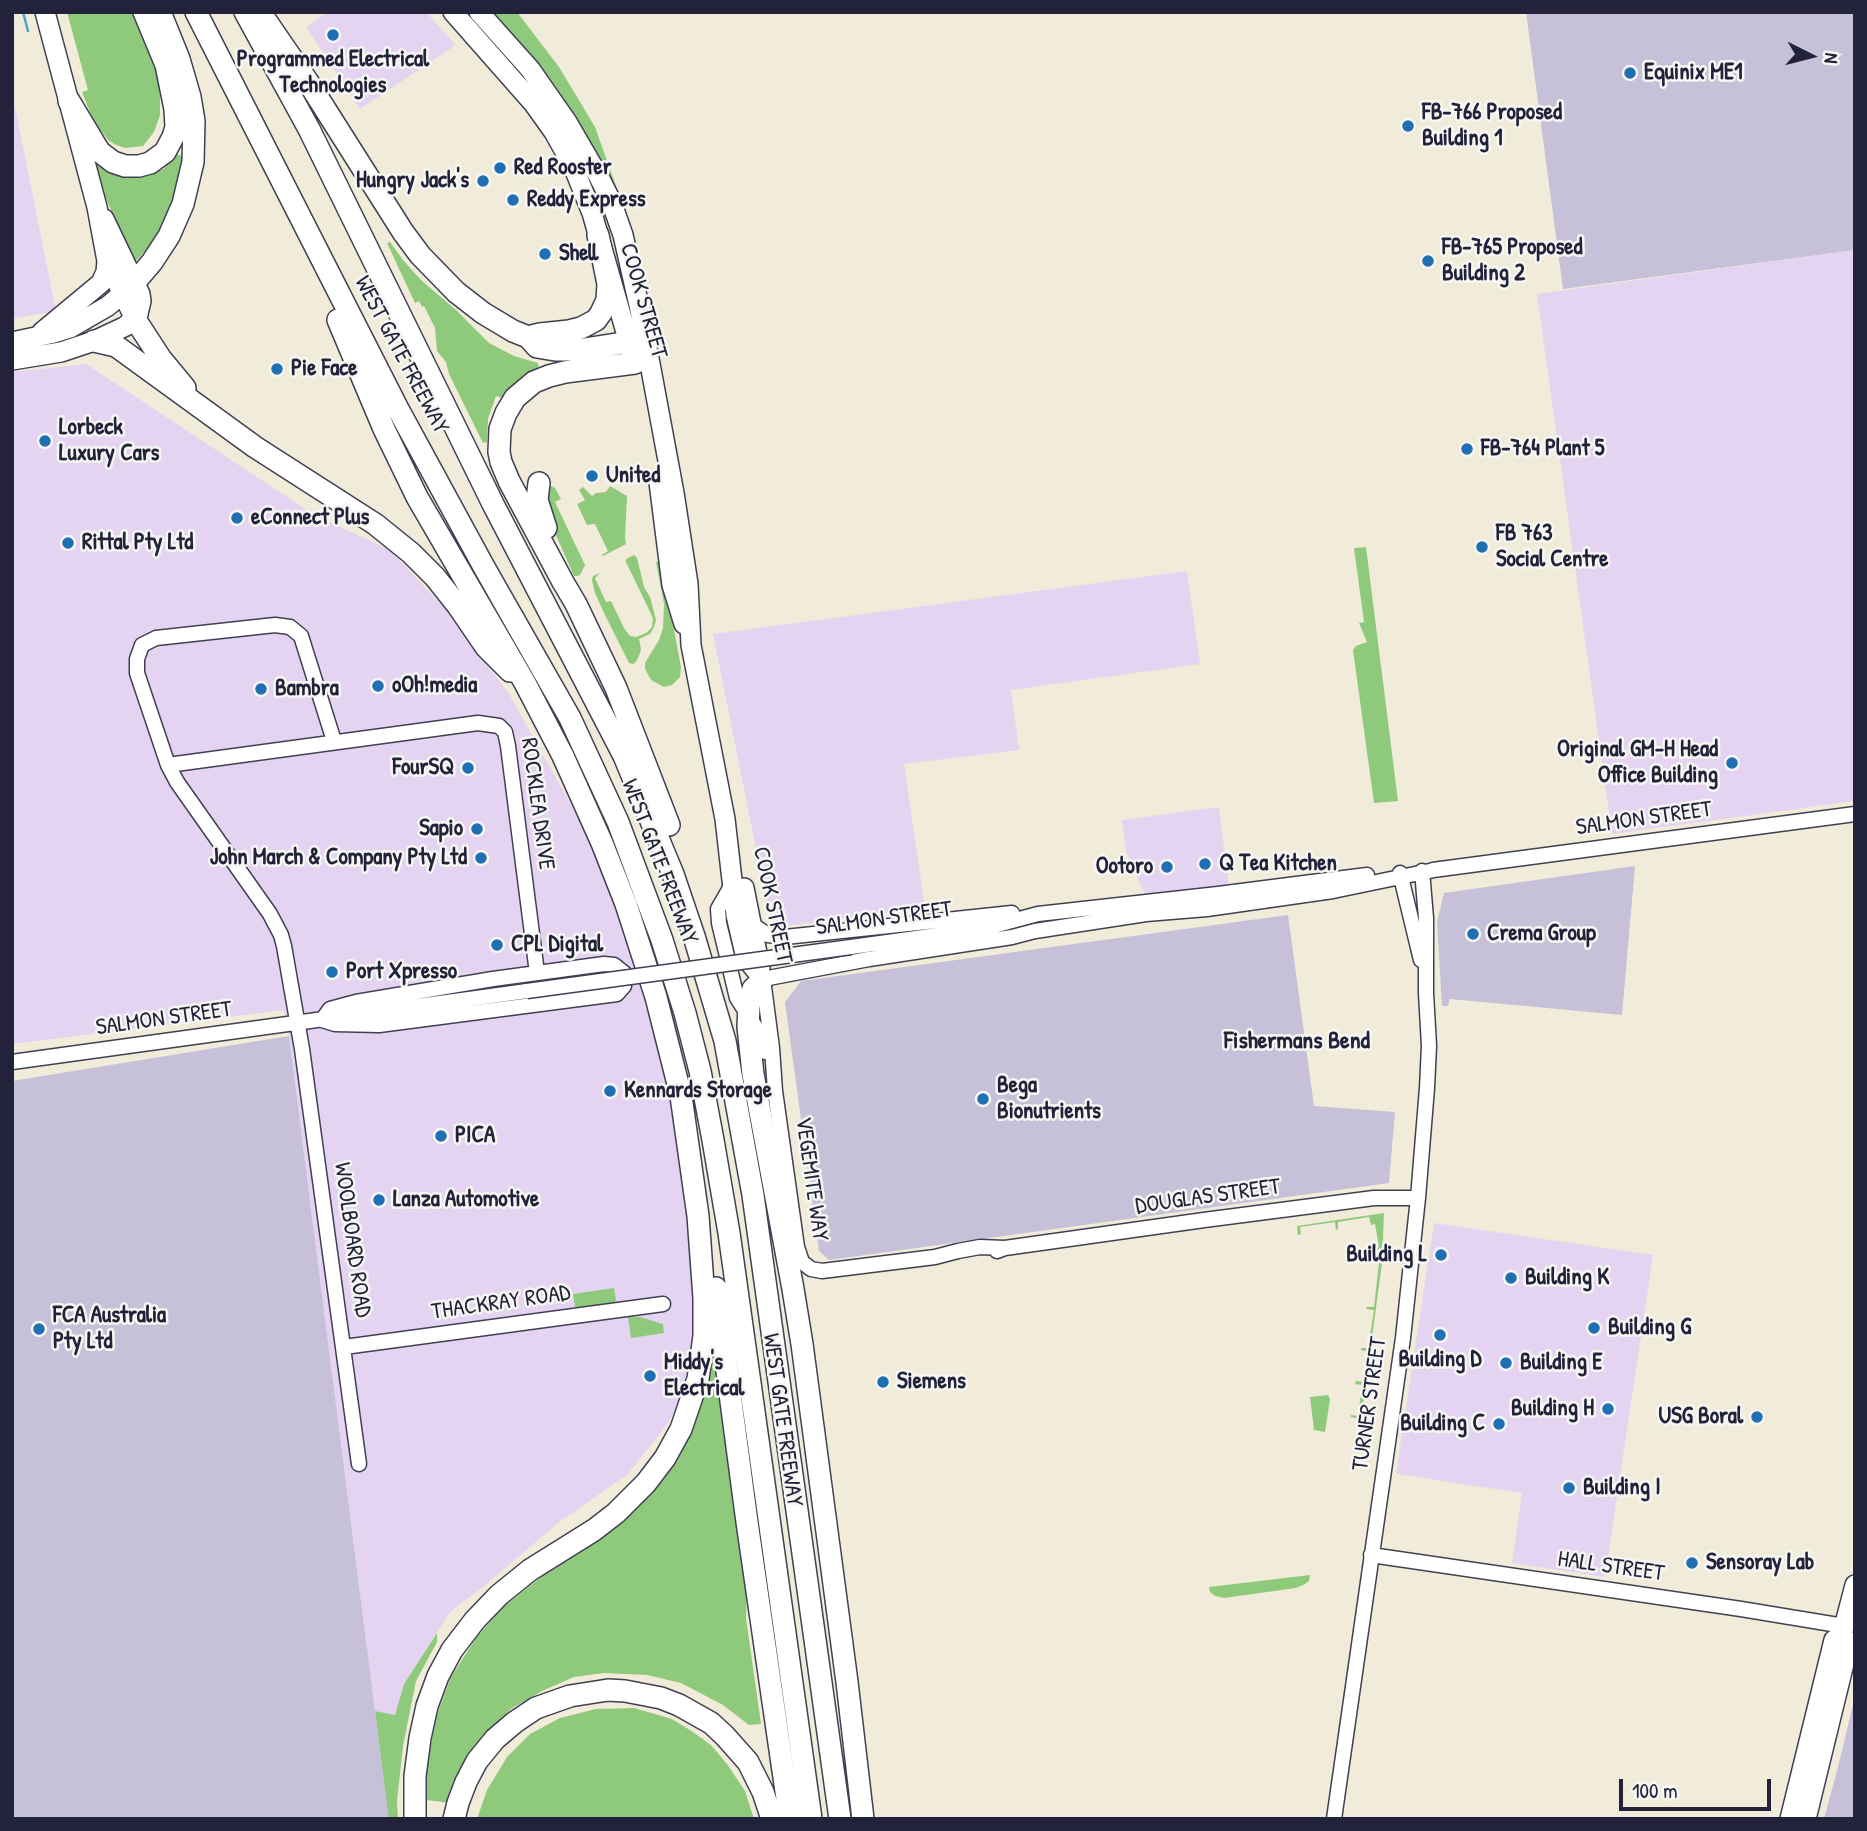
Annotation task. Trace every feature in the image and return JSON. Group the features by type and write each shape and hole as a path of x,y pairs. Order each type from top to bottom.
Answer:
{"highway":[{"path":"69,101 100,152 113,162 125,166 139,166 150,163 165,152 176,127 176,108 166,65 144,12"},
{"path":"132,290 169,236 183,204 193,162 195,135 190,97 179,59 160,12"},
{"name":"WEST GATE FREEWAY","path":"196,12 404,421 570,718 618,822 662,940 694,1048 716,1153 811,1819"},
{"name":"WEST GATE FREEWAY","path":"245,12 314,137 493,504 624,756 673,874 694,936 724,1041 753,1195 840,1819"},
{"path":"260,12 403,232 456,292 483,313 528,337 537,347 578,350 637,340"},
{"path":"270,12 361,150 363,168"},
{"path":"279,178 401,466 564,756 606,852 656,997 696,1168 790,1819"},
{"path":"528,337 581,328 596,320 601,313 607,300 608,284 598,235"},
{"path":"135,319 173,374 215,417"},
{"path":"94,341 116,346 255,447 365,516 411,553 447,590 486,648 525,683"},
{"path":"642,361 565,372 534,382 521,391 510,404 500,429 499,452 505,472 576,604 617,688 672,834 694,936"},
{"path":"539,483 538,506 569,576 576,604"},
{"path":"763,979 753,989 748,1017 753,1074 793,1289 852,1719 863,1819"},
{"path":"724,1041 748,1108 789,1306 822,1499"},
{"path":"415,1819 415,1776 422,1727 438,1676 452,1650 499,1595 530,1570 594,1530 629,1501 665,1458 690,1407 704,1349 705,1309 698,1216 681,1096"},
{"path":"454,1819 458,1803 477,1761 495,1739 515,1722 536,1708 570,1696 608,1690 662,1698 679,1704 711,1723 748,1762 763,1792 772,1819"}],"main road":[{"path":"33,338 100,283 107,261 97,207 45,12"},
{"name":"COOK STREET","path":"453,12 515,81 549,125 579,180 637,340 725,819 742,947 750,965 763,979"},
{"name":"COOK STREET","path":"479,12 540,82 567,122 611,201 632,268 637,340"},
{"path":"12,360 61,352 94,341 135,319 132,290 107,223 97,207"},
{"path":"107,261 132,290"},
{"path":"12,342 54,333 81,322 132,290"},
{"name":"COOK STREET","path":"725,819 737,853 763,979"},
{"path":"1790,1819 1834,1640 1843,1630 1855,1585"},
{"path":"1806,1819 1849,1643 1843,1630"}],"street":[{"path":"298,1024 287,959 275,923 168,765 137,673 137,659 142,645 156,638 275,625 290,627 300,636 334,741"},
{"name":"ROCKLEA DRIVE","path":"168,765 478,723 499,726 505,732 508,746 537,973"},
{"name":"SALMON STREET","path":"763,979 1012,937 1035,930 1240,898 1855,814"},
{"name":"TURNER STREET","path":"1334,1819 1406,1311 1418,1198 1428,1071 1427,926 1422,872"},
{"name":"TURNER STREET","path":"1400,875 1426,993"},
{"name":"COOK STREET","path":"729,964 718,914 720,904 730,888 731,879"},
{"name":"SALMON STREET","path":"12,1062 982,929 1038,914 1240,898"},
{"name":"SALMON STREET","path":"751,924 771,936 796,936 1020,912 1038,914"},
{"name":"SALMON STREET","path":"982,929 1035,930"},
{"path":"796,936 792,959 804,972"},
{"name":"SALMON STREET","path":"610,964 621,970 625,977 620,992 613,996 379,1025 335,1024 322,1020 330,1009 356,1002 537,973 610,964"},
{"name":"VEGEMITE WAY","path":"729,964 737,998 762,1038 775,1091"},
{"name":"VEGEMITE WAY","path":"763,979 775,1091 799,1253 802,1262 811,1269"},
{"name":"WOOLBOARD ROAD","path":"298,1024 359,1464"},
{"name":"DOUGLAS STREET","path":"811,1269 818,1272 935,1257 970,1257 1005,1248 1362,1199 1418,1198"},
{"name":"THACKRAY ROAD","path":"344,1347 663,1304"},
{"name":"HALL STREET","path":"1371,1555 1741,1609 1843,1630"}],"shaded area":[{"path":"328,12 426,12 456,45 360,109 306,27"},
{"path":"1526,12 1855,12 1855,250 1563,289"},
{"path":"12,93 56,311 12,319"},
{"path":"1855,250 1855,801 1612,834 1537,294"},
{"path":"86,364 316,516 390,550 445,609 509,694 597,851 625,926 664,1053 695,1239 696,1326 684,1385 676,1409 628,1474 558,1523 450,1612 404,1684 395,1715 375,1711 284,1010 12,1044 12,372"},
{"path":"1187,571 1200,664 1011,690 1019,750 904,764 925,908 787,926 774,922 768,909 713,634"},
{"path":"1219,807 1229,887 1147,897 1126,851 1122,820"},
{"path":"1635,866 1622,1015 1450,999 1448,1006 1442,1006 1437,922 1444,893"},
{"path":"1288,915 1314,1106 1395,1112 1389,1183 829,1260 819,1251 785,1002 801,981"},
{"path":"289,1036 390,1819 12,1819 12,1081"},
{"path":"1434,1223 1653,1255 1605,1577 1512,1563 1522,1493 1396,1474"},
{"path":"1855,1696 1855,1819 1824,1819 1839,1763"}],"green space":[{"path":"67,12 136,12 159,76 160,115 154,132 143,146 125,148 116,145 108,140 93,120 82,92 88,90"},
{"path":"486,12 517,12 559,67 595,127 631,228 642,281 651,307 641,281 601,162 581,125 536,61"},
{"path":"177,154 185,158 174,201 158,234 133,262 94,169 98,165 115,174 131,178 148,176 164,169"},
{"path":"390,242 421,280 489,343 514,356 538,363 539,370 503,398 496,396 488,419 487,442 483,443 449,374 446,362 437,351 435,328 424,306 422,307 419,301 415,303 387,243"},
{"path":"552,486 561,499 555,502 585,565 577,576 574,576 543,506 545,487"},
{"path":"610,486 627,496 626,544 603,556 608,551 595,524 587,525 577,504 585,500 579,490 583,487 592,496 606,492"},
{"path":"1366,547 1398,801 1374,803 1353,650 1367,642 1359,623 1364,622 1354,548"},
{"path":"634,555 656,620 650,634 639,639 641,649 633,664 629,663 605,615 592,580 593,576 600,573 595,578 606,602 611,601 630,636 646,633 652,627 653,618 626,562 626,559"},
{"path":"661,561 681,667 680,677 672,685 664,687 651,680 645,669 645,663 663,628 664,604 656,562"},
{"path":"1384,1213 1382,1263 1361,1419 1351,1415 1358,1416 1362,1385 1355,1384 1356,1381 1363,1382 1368,1352 1361,1348 1368,1348 1374,1310 1366,1309 1374,1307 1379,1263 1371,1262 1379,1260 1379,1257 1372,1256 1372,1248 1379,1247 1375,1224 1371,1225 1369,1217 1338,1222 1336,1230 1335,1222 1300,1227 1301,1234 1298,1235 1297,1226"},
{"path":"614,1288 614,1303 575,1307 573,1294"},
{"path":"628,1316 663,1324 664,1333 631,1338"},
{"path":"710,1345 715,1345 747,1589 746,1618 761,1724 749,1725 723,1705 681,1683 647,1675 604,1673 574,1677 512,1708 482,1737 463,1769 451,1803 426,1800 427,1763 437,1715 451,1677 476,1638 502,1608 584,1548 656,1487"},
{"path":"1328,1395 1330,1399 1325,1432 1314,1430 1310,1397"},
{"path":"1310,1575 1309,1581 1296,1588 1224,1598 1215,1596 1209,1587"},
{"path":"437,1633 437,1642 416,1681 403,1746 397,1801 398,1819 389,1819 375,1711 395,1715 404,1684"},
{"path":"634,1708 672,1719 711,1745 745,1791 754,1819 477,1819 487,1790 507,1757 530,1734 560,1718 596,1709"}],"waterway":[{"path":"23,12 28,31"}],"place":[{"name":"Programmed Electrical Technologies","path":"333,35"},
{"name":"Equinix ME1","path":"1630,73"},
{"name":"FB-766 Proposed Building 1","path":"1408,126"},
{"name":"Red Rooster","path":"500,168"},
{"name":"Hungry Jack's","path":"483,181"},
{"name":"Reddy Express","path":"513,200"},
{"name":"Shell","path":"545,254"},
{"name":"FB-765 Proposed Building 2","path":"1428,261"},
{"name":"Pie Face","path":"277,369"},
{"name":"Lorbeck Luxury Cars","path":"45,441"},
{"name":"FB-764 Plant 5","path":"1467,449"},
{"name":"United","path":"592,476"},
{"name":"eConnect Plus","path":"237,518"},
{"name":"Rittal Pty Ltd","path":"68,543"},
{"name":"FB 763 Social Centre","path":"1482,547"},
{"name":"oOh!media","path":"378,686"},
{"name":"Bambra","path":"261,689"},
{"name":"Original GM-H Head Office Building","path":"1732,763"},
{"name":"FourSQ","path":"468,768"},
{"name":"Sapio","path":"477,829"},
{"name":"John March & Company Pty Ltd","path":"481,858"},
{"name":"Q Tea Kitchen","path":"1205,864"},
{"name":"Ootoro","path":"1167,867"},
{"name":"Crema Group","path":"1473,934"},
{"name":"CPL Digital","path":"497,945"},
{"name":"Port Xpresso","path":"332,972"},
{"name":"Kennards Storage","path":"610,1091"},
{"name":"Bega Bionutrients","path":"983,1099"},
{"name":"PICA","path":"441,1136"},
{"name":"Lanza Automotive","path":"379,1200"},
{"name":"Building L","path":"1441,1255"},
{"name":"Building K","path":"1511,1278"},
{"name":"Building G","path":"1594,1328"},
{"name":"FCA Australia Pty Ltd","path":"39,1329"},
{"name":"Building D","path":"1440,1335"},
{"name":"Building E","path":"1506,1363"},
{"name":"Middy's Electrical","path":"650,1376"},
{"name":"Siemens","path":"883,1382"},
{"name":"Building H","path":"1608,1409"},
{"name":"USG Boral","path":"1757,1417"},
{"name":"Building C","path":"1499,1424"},
{"name":"Building I","path":"1569,1488"},
{"name":"Sensoray Lab","path":"1692,1563"}],"district":[{"name":"Fishermans Bend","path":"1297,1042"}]}
